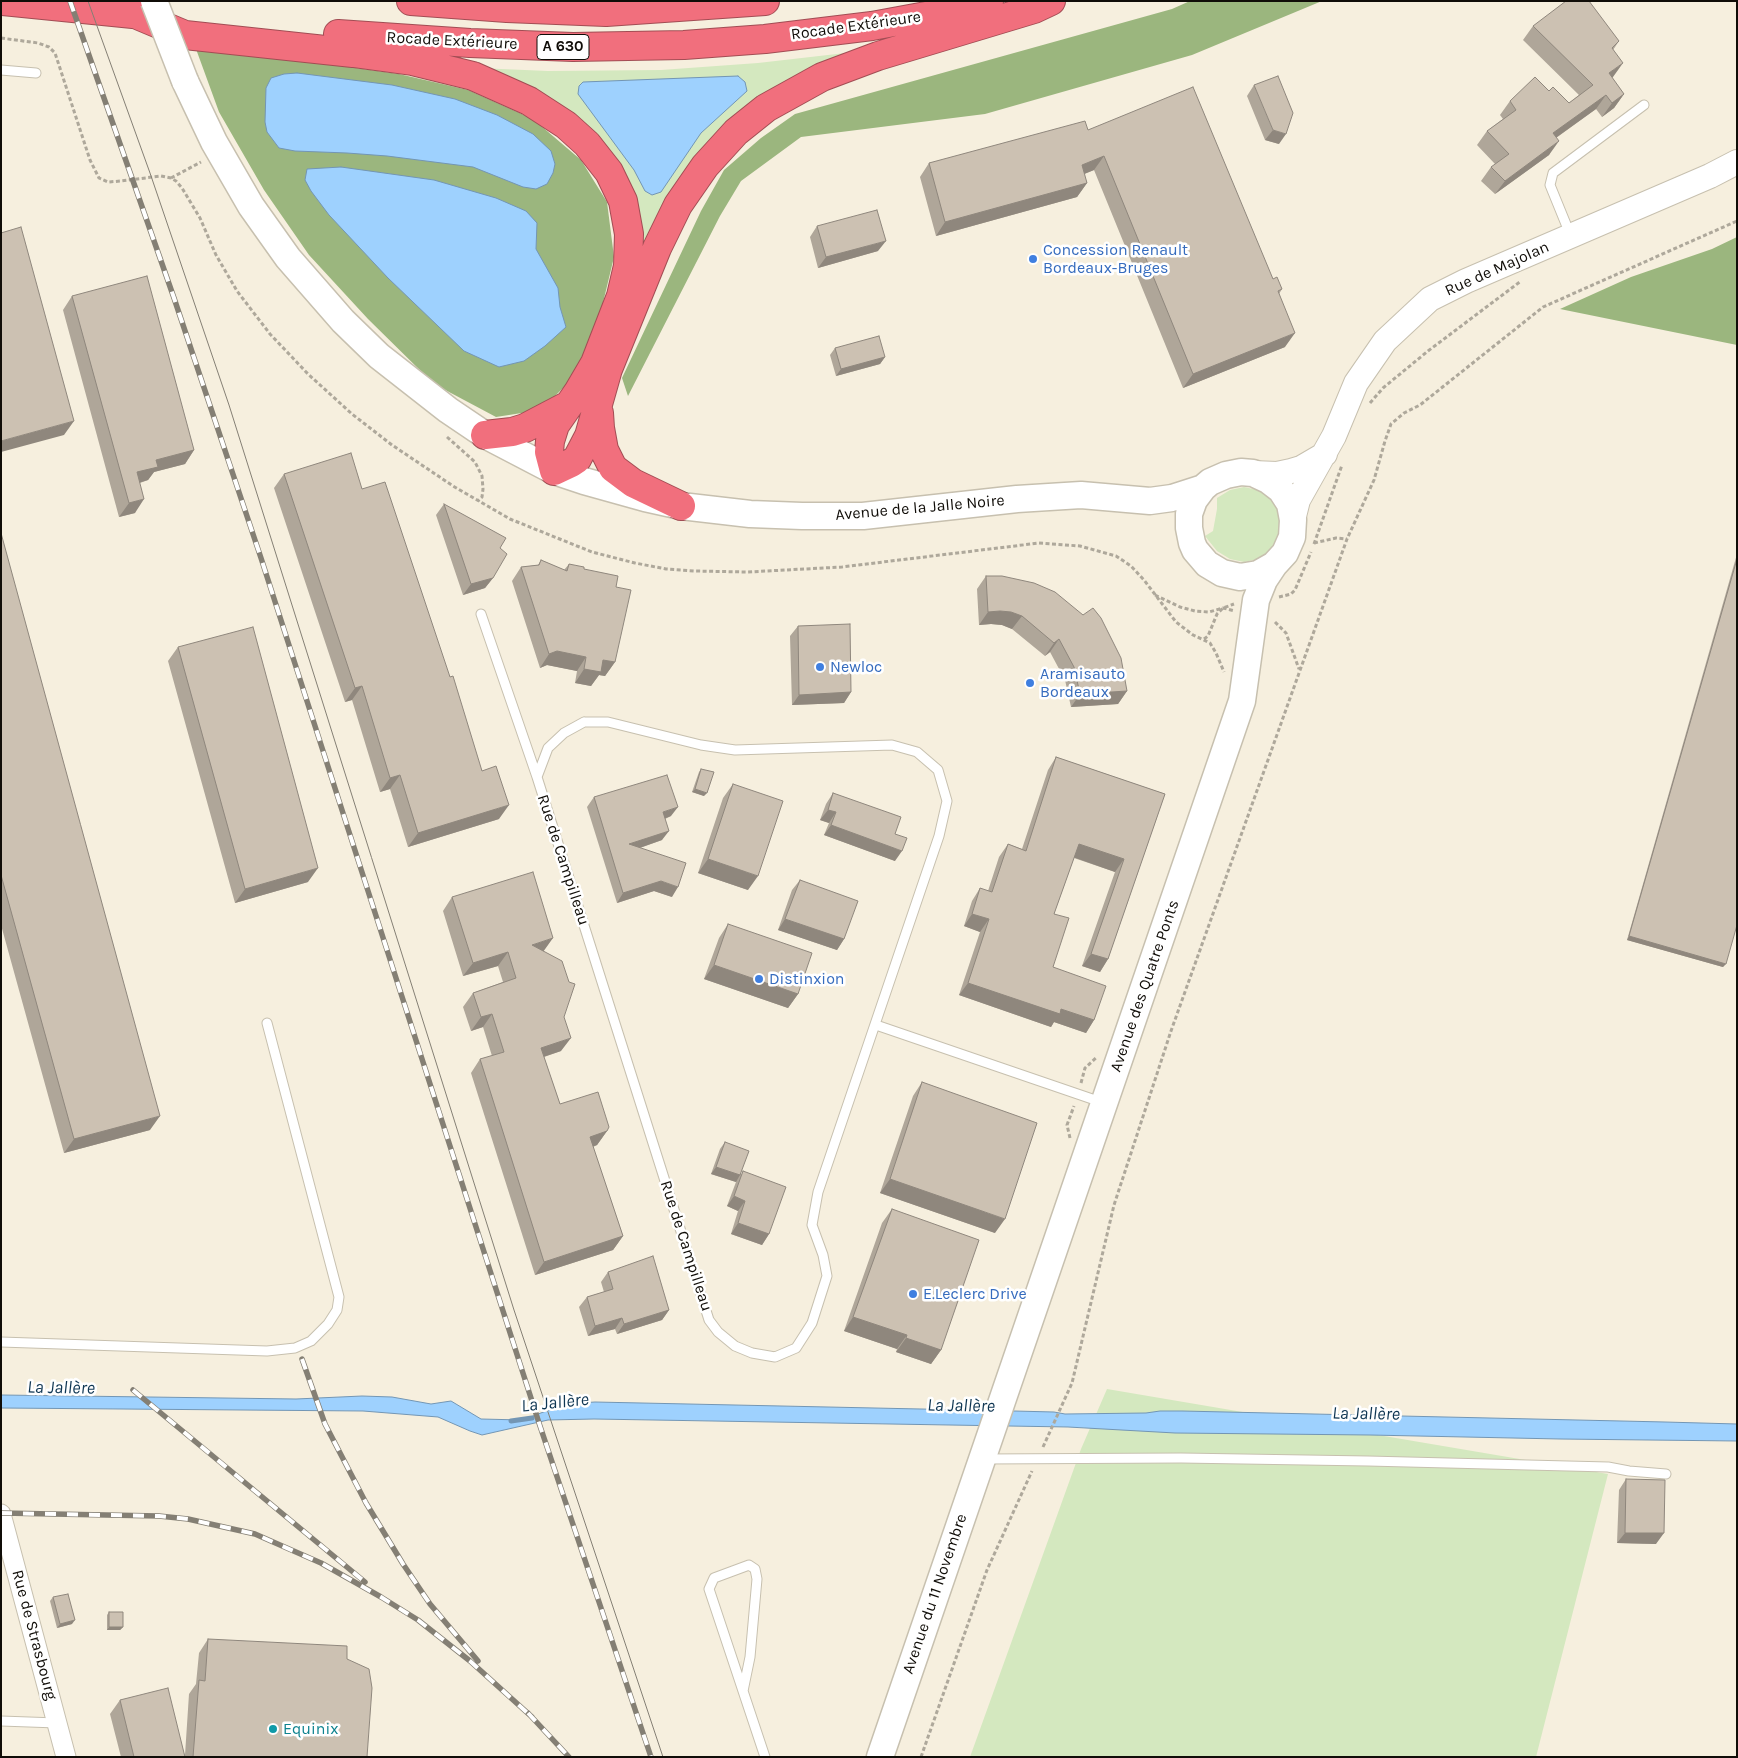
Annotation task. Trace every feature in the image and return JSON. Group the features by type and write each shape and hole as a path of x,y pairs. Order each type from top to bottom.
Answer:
{"highway":[{"name":"Rocade Extérieure","path":"3,1 145,7 228,24 360,36 573,47 684,45 765,39 827,32 937,14 989,1"},
{"name":"A 630","path":"410,1 507,8 606,12 765,1"},
{"path":"145,7 185,36 412,61 473,76 530,101 566,125 587,144 609,172 623,201 629,234 628,266 621,296 595,363 555,425 550,441 554,471 571,463 582,452 589,436 608,370 653,257 678,205 705,166 736,132 766,108 822,77 878,56 1034,9 1051,1"},
{"path":"599,402 600,428 604,450 613,468 633,483 682,506"},
{"path":"485,435 512,432 525,428 567,406"}],"main road":[{"name":"Avenue de la Jalle Noire","path":"145,7 185,81 214,142 251,206 283,252 310,284 343,321 379,356 448,410 485,435 554,471 601,486 682,506 750,514 802,516 863,516 1081,494 1150,501 1172,498 1203,488"},
{"path":"1192,542 1189,528 1194,500 1210,482 1226,474 1253,473 1268,480 1281,490 1290,504 1293,520 1292,537 1285,553 1274,565 1258,574 1240,576 1222,573 1207,564"},
{"path":"1150,501 1176,521 1192,542 1201,558 1248,602"},
{"name":"Avenue des Quatre Ponts","path":"991,1432 1242,701 1248,669 1248,602 1274,565"},
{"name":"Avenue du 11 Novembre","path":"880,1757 991,1432"}],"street":[{"name":"Rue de Majolan","path":"1293,520 1298,500 1334,458 1356,383 1385,341 1430,299 1466,281 1710,176 1737,162"},
{"path":"1253,473 1277,474 1334,458"},
{"name":"Rue de Strasbourg","path":"1,1514 66,1757"}],"lane":[{"path":"1,70 36,73"},
{"path":"1571,237 1550,185 1553,173 1644,105"},
{"name":"Rue de Campilleau","path":"481,614 537,777 709,1320 718,1332 735,1346 752,1353 775,1357 796,1348 812,1323 827,1276 823,1255 812,1225 818,1192 939,836 947,801 938,770 917,752 892,745 735,750 608,722 584,722 564,733 548,748 537,777"},
{"path":"1,1342 268,1350 296,1348 311,1341 328,1324 337,1310 339,1297 267,1023"},
{"path":"876,1025 1104,1103"},
{"path":"982,1459 1013,1460 1040,1454 1608,1467 1666,1474"},
{"path":"743,1691 750,1657 757,1579 755,1568 749,1565 714,1578 709,1589 743,1691 765,1757"},
{"path":"1,1721 57,1723"}],"path":[{"path":"1,38 38,43 49,47 55,53 90,160 99,178 108,182 161,176 171,178 182,188 200,218 216,255 237,291 270,334 308,374 352,414 432,473 502,514 542,533 592,552 643,564 696,571 748,572 842,567 1039,543 1080,546 1116,556 1131,566 1176,622 1193,635 1204,639 1208,636 1217,614 1228,606 1282,596 1295,590 1314,543 1334,458"},
{"path":"171,178 203,161"},
{"path":"920,1757 987,1570 1072,1383 1114,1205 1168,1040 1347,540 1374,480 1391,424 1404,413 1420,405 1543,306 1737,221"},
{"path":"1369,404 1383,388 1428,351 1524,279"},
{"path":"1314,543 1336,538 1347,540"}],"green space":[{"path":"1190,1 1322,1 1192,55 985,114 801,137 741,181 720,216 628,396 622,378 701,211 724,170 761,138 795,114 1172,9"},
{"path":"196,49 299,60 399,74 468,90 533,119 581,160 607,202 614,257 601,311 573,378 541,410 496,417 434,384 368,319 309,255 264,190 219,112"},
{"path":"854,52 787,80 745,109 639,267 627,181 478,68 548,71 661,70 758,63"},
{"path":"1737,237 1737,345 1560,309 1631,277 1712,249"},
{"path":"1244,487 1258,490 1271,498 1279,511 1282,525 1279,539 1271,551 1258,559 1244,562 1230,559 1217,551 1205,536 1213,531 1217,498 1230,490"},
{"path":"1107,1389 1608,1474 1536,1757 970,1757 1081,1449"}],"water":[{"path":"297,73 392,85 455,99 497,115 533,134 551,151 555,164 553,173 547,184 536,189 523,187 473,167 387,156 295,151 279,148 267,132 265,122 266,88 271,78"},
{"path":"738,76 745,82 747,91 701,133 661,192 652,195 645,191 634,170 578,94 579,86 583,82"},
{"path":"341,167 434,180 496,198 526,211 537,223 536,249 558,288 560,307 566,327 545,346 524,361 499,367 464,351 388,278 329,215 311,191 305,180 307,169"},
{"path":"1,1395 296,1399 362,1396 392,1397 431,1404 451,1401 481,1419 522,1420 565,1404 595,1402 1054,1412 1065,1414 1182,1411 1665,1422 1737,1424 1737,1441 1175,1433 1068,1427 594,1419 548,1420 482,1435 438,1417 363,1411 1,1408"}],"building":[{"path":"1566,1 1589,1 1619,41 1612,48 1623,63 1609,73 1624,94 1612,103 1606,95 1553,133 1559,141 1505,181 1491,167 1509,154 1487,131 1516,110 1510,101 1535,77 1549,91 1553,87 1569,103 1593,85 1533,26"},
{"path":"1278,76 1293,113 1286,134 1273,130 1254,85"},
{"path":"1193,87 1273,279 1277,277 1282,289 1278,291 1295,333 1193,374 1104,156 1082,165 1087,183 945,222 929,163 1085,121 1088,130"},
{"path":"877,210 886,241 826,257 817,226"},
{"path":"21,227 74,421 1,441 1,233"},
{"path":"147,276 194,450 156,460 158,467 137,472 144,499 129,503 72,296"},
{"path":"879,336 885,357 841,369 835,348"},
{"path":"351,453 362,489 385,482 450,677 453,676 482,771 496,766 509,805 418,833 400,775 390,778 362,686 355,688 284,474"},
{"path":"444,504 506,538 500,548 507,554 493,578 471,584"},
{"path":"1,533 160,1116 74,1139 1,875"},
{"path":"1737,559 1737,925 1726,964 1629,936"},
{"path":"541,560 567,571 569,564 618,576 616,587 631,590 615,662 603,660 601,672 584,669 586,657 557,651 549,654 521,567 539,565"},
{"path":"986,576 1002,576 1034,583 1055,592 1083,615 1093,608 1101,618 1121,658 1127,691 1080,694 1074,667 1059,639 1054,643 1022,616 1011,612 988,612"},
{"path":"850,624 851,692 799,695 798,626"},
{"path":"253,627 318,868 245,889 178,647"},
{"path":"1056,757 1165,794 1108,959 1091,954 1124,859 1079,844 1054,914 1069,918 1053,967 1106,986 1094,1020 1061,1009 1060,1014 968,983 989,919 972,914 980,888 992,892 1008,844 1026,851"},
{"path":"701,769 714,772 707,793 695,789"},
{"path":"667,775 678,807 663,812 669,831 629,844 686,863 678,887 661,881 623,893 594,797"},
{"path":"733,784 783,801 758,876 708,859"},
{"path":"833,793 901,817 895,834 907,838 902,851 831,825 836,812 828,810"},
{"path":"533,872 553,938 532,945 562,961 569,982 575,984 564,1017 571,1038 541,1048 560,1104 598,1092 609,1127 607,1131 590,1137 623,1236 544,1262 480,1059 504,1052 492,1014 481,1017 473,993 516,978 508,952 473,963 452,897"},
{"path":"800,880 858,901 844,939 785,919"},
{"path":"728,924 812,953 798,994 714,965"},
{"path":"922,1082 1037,1123 1005,1219 890,1179"},
{"path":"725,1142 749,1151 740,1175 716,1167"},
{"path":"743,1171 786,1187 769,1234 738,1223 745,1201 734,1196"},
{"path":"892,1209 979,1240 941,1350 906,1338 907,1335 853,1317"},
{"path":"653,1256 669,1310 624,1324 622,1318 595,1326 587,1297 613,1289 608,1272"},
{"path":"1626,1479 1665,1480 1664,1533 1625,1533"},
{"path":"68,1594 75,1620 60,1624 53,1597"},
{"path":"109,1612 123,1612 123,1627 109,1627"},
{"name":"Equinix","path":"208,1639 347,1646 347,1659 369,1669 372,1688 367,1757 193,1757 199,1680 205,1681"},
{"path":"168,1688 185,1757 134,1757 120,1700"}],"waterway":[{"name":"La Jallère","path":"511,1421 532,1418"}],"tram line":[{"path":"88,1 150,173 229,405 514,1310 663,1757"}],"railway":[{"path":"70,1 174,298 261,558 540,1426 651,1757"},
{"path":"302,1359 325,1424 366,1503 430,1604 478,1661"},
{"path":"133,1390 365,1582"},
{"path":"1,1513 159,1516 188,1519 255,1534 321,1563 418,1620 470,1661 532,1717"},
{"path":"528,1713 569,1757"}],"place":[{"name":"Concession Renault Bordeaux-Bruges","path":"1033,259"},
{"name":"Newloc","path":"820,667"},
{"name":"Aramisauto Bordeaux","path":"1030,683"},
{"name":"Distinxion","path":"759,979"},
{"name":"E.Leclerc Drive","path":"913,1294"},
{"name":"Equinix","path":"273,1729"}]}
